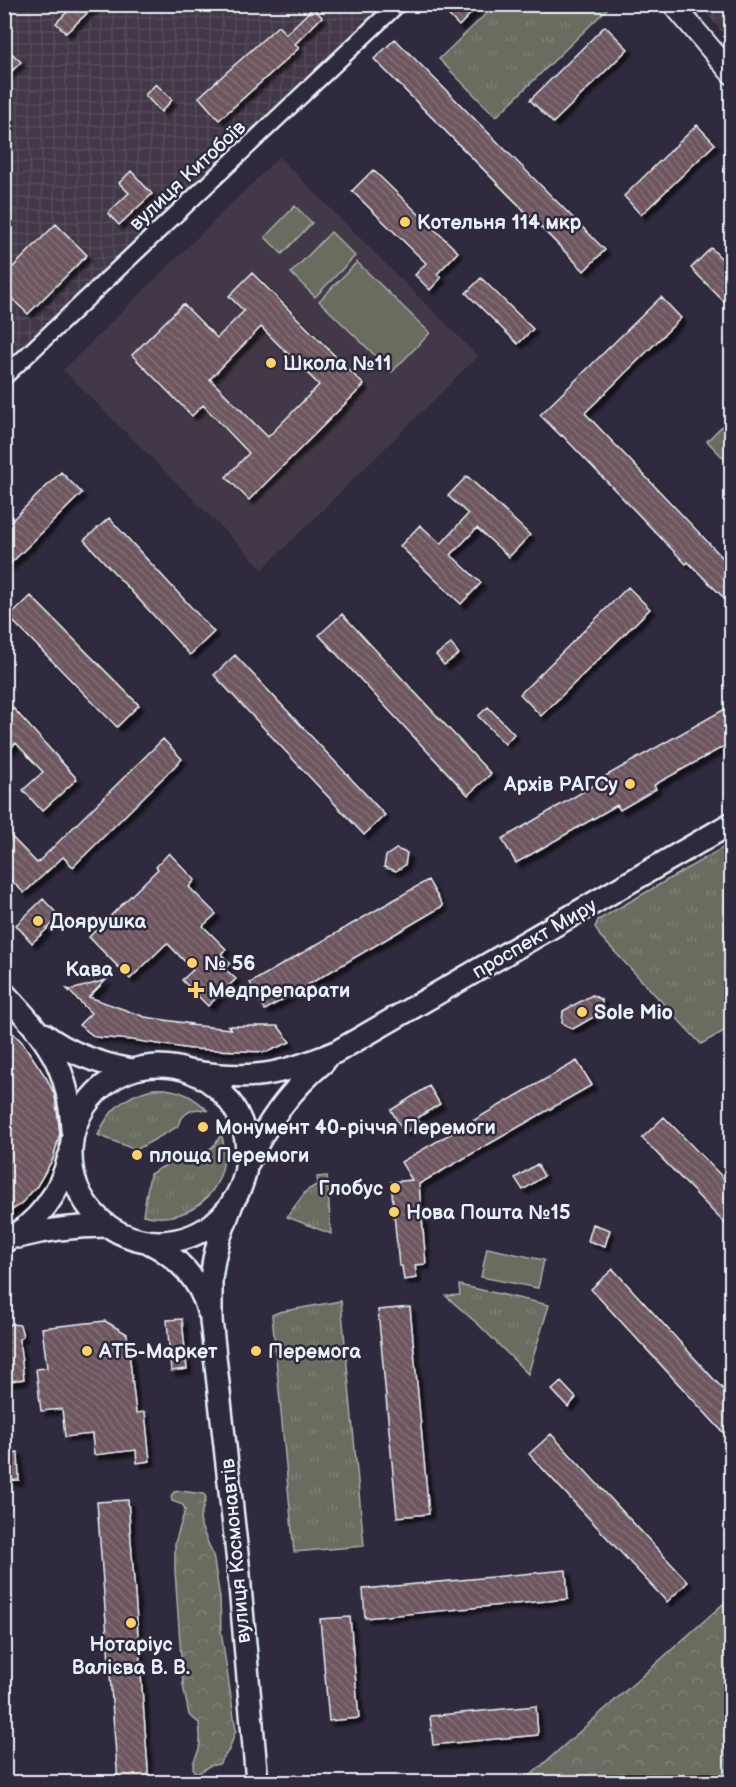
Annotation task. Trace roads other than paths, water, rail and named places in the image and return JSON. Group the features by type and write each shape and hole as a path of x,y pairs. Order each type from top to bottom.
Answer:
{"main road":[{"name":"проспект Миру","path":"189,1071 237,1077 262,1076 285,1071 336,1052 732,823"},
{"path":"4,993 39,1031 61,1071 68,1092 72,1144 73,1173 80,1193 92,1211 107,1226 129,1237 145,1241 171,1241 195,1234 217,1220 233,1201 241,1186 246,1151 244,1133 235,1110 220,1090 210,1082 189,1071 160,1066 132,1070 113,1078 97,1091 84,1107 72,1144 65,1173 56,1194 43,1212 7,1241"},
{"path":"39,1031 61,1046 88,1059 132,1070"},
{"name":"проспект Миру","path":"245,1169 276,1112 296,1086 336,1052"},
{"name":"вулиця Космонавтів","path":"233,1201 214,1259 211,1279 211,1320 238,1563 257,1782"},
{"path":"7,1241 63,1227 107,1226"},
{"name":"вулиця Космонавтів","path":"145,1241 172,1256 188,1272 201,1292 211,1320"}],"street":[{"name":"вулиця Китобоїв","path":"4,377 398,4"},
{"path":"674,4 732,74"}],"place":[{"name":"Котельня 114 мкр","path":"405,222"},
{"name":"Школа №11","path":"271,363"},
{"name":"Архів РАГСу","path":"630,784"},
{"name":"Доярушка","path":"38,921"},
{"name":"№ 56","path":"192,963"},
{"name":"Кава","path":"125,969"},
{"name":"Медпрепарати","path":"196,990"},
{"name":"Sole Mio","path":"582,1012"},
{"name":"Монумент 40-річчя Перемоги","path":"203,1127"},
{"name":"площа Перемоги","path":"137,1155"},
{"name":"Глобус","path":"395,1188"},
{"name":"Нова Пошта №15","path":"394,1212"},
{"name":"АТБ-Маркет","path":"87,1351"},
{"name":"Перемога","path":"256,1351"},
{"name":"Нотаріус Валієва В. В.","path":"131,1623"}]}
